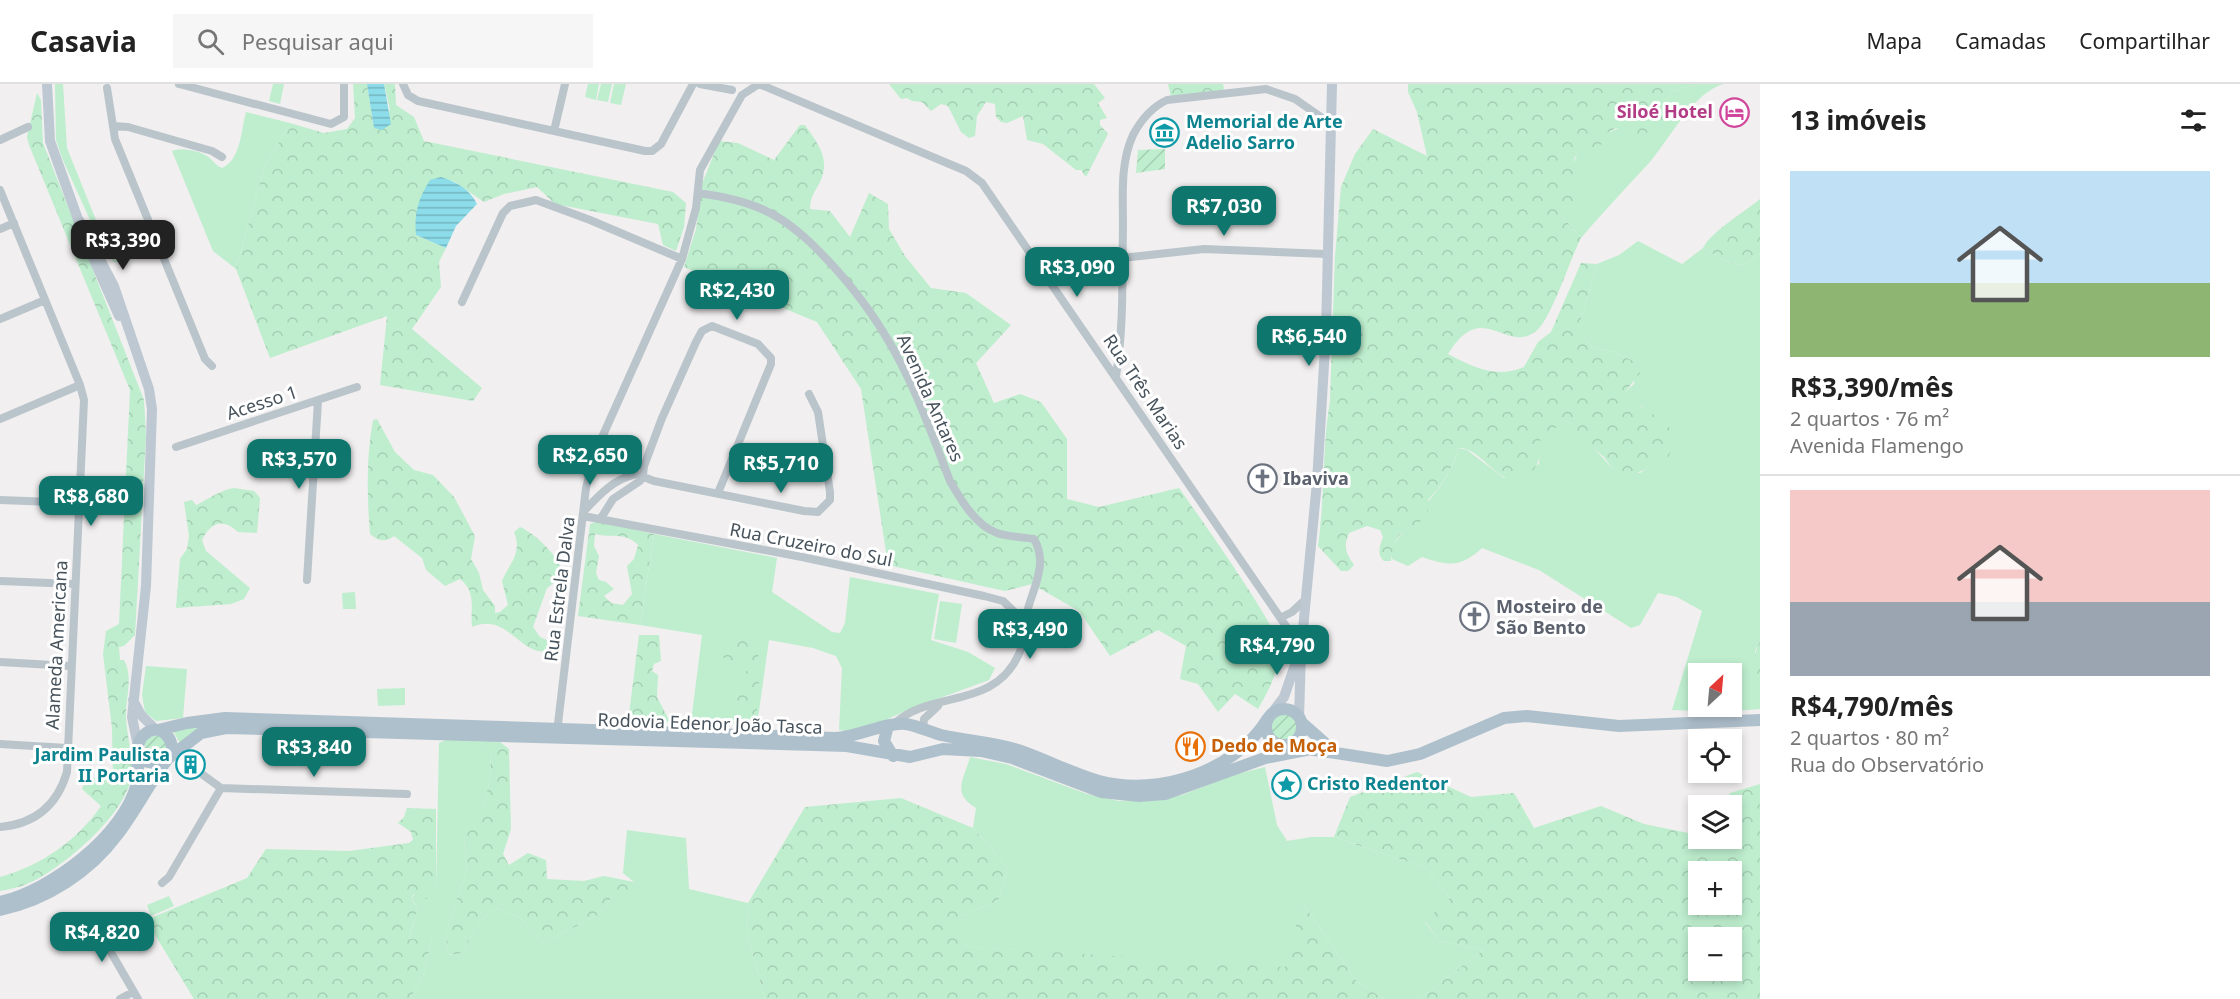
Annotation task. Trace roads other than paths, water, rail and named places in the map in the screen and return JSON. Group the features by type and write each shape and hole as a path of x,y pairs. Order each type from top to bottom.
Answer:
{"main road":[{"path":"1300,720 1298,738 1286,747 1269,738 1266,728 1270,715 1287,709 1300,720 1336,753"},
{"name":"Rodovia Edenor João Tasca","path":"0,910 42,896 83,870 116,837 169,759 201,734 226,728 835,738 860,735 891,725 1017,750 1100,781 1140,786 1178,780 1227,760 1258,734 1270,715"},
{"name":"Rodovia Edenor João Tasca","path":"157,730 225,718 847,746 862,747 893,756 914,756 943,748 981,751 1019,761 1101,792 1138,796 1165,794 1244,766 1286,747 1387,761 1403,759 1437,747 1488,722 1527,716 1619,726 1760,720"},
{"path":"891,725 884,741 893,756"},
{"path":"0,902 24,895 48,884 72,866 113,826 135,789 139,768 138,748 143,735 157,730 166,734 171,740 173,749 169,759 157,765 148,763 138,748"},
{"path":"914,756 921,743 923,730"},
{"path":"1235,753 1244,766"}],"street":[{"path":"47,84 50,141 108,296 130,338 149,389 153,430 143,618 133,700 133,724 138,748"},
{"path":"179,84 331,124 341,121 346,105 345,84"},
{"path":"403,84 408,95 418,101 645,151 657,148 693,84"},
{"path":"554,131 565,84"},
{"path":"699,84 732,90"},
{"path":"1300,720 1301,649 1317,482 1332,84"},
{"name":"Rua Três Marias","path":"753,86 766,85 976,177 1116,376 1301,649"},
{"name":"Rua Estrela Dalva","path":"557,732 584,513 595,453 682,259 698,193 700,170 711,146 742,95 753,86"},
{"path":"107,88 113,126 122,156 204,359 212,366"},
{"path":"1116,376 1119,359 1127,155 1133,136 1155,106 1182,96 1266,89 1295,99 1331,124"},
{"path":"113,126 128,127 212,151 222,157"},
{"path":"0,140 28,127"},
{"name":"Alameda Americana","path":"0,190 80,385 84,408 70,666 67,772 55,800 32,819 15,826 0,827"},
{"name":"Avenida Antares","path":"698,193 732,198 764,210 784,221 821,252 858,293 899,355 950,481 960,499 985,526 997,534 1035,539 1040,548 1040,574 1024,621"},
{"path":"462,302 503,213 510,206 521,202 536,200 682,259"},
{"path":"0,229 14,223"},
{"path":"1122,258 1204,249 1327,254"},
{"path":"0,319 45,300"},
{"path":"601,518 613,499 640,481 662,418 696,342 702,331 712,326 758,344 771,358 771,364 718,493"},
{"path":"1110,368 1119,359"},
{"path":"0,419 80,385"},
{"name":"Acesso 1","path":"176,447 357,387"},
{"path":"584,513 618,480 636,474 654,481 811,513 818,512 830,500 830,492 818,412 809,394"},
{"path":"306,580 318,400"},
{"path":"0,500 79,503"},
{"name":"Rua Cruzeiro do Sul","path":"584,513 993,598 1014,609 1024,621"},
{"path":"0,581 75,584"},
{"path":"1280,618 1292,612 1306,599"},
{"path":"891,725 912,711 967,696 1002,677 1014,664 1020,651 1024,638 1024,621"},
{"path":"1270,715 1284,697 1301,649"},
{"path":"0,663 70,666"},
{"path":"133,700 141,715 157,730"},
{"path":"923,730 927,715 942,704"},
{"path":"0,744 68,748"},
{"path":"199,772 221,788 407,794"},
{"path":"162,884 169,877 221,788"},
{"path":"94,923 135,995 120,999"}],"water":[{"path":"367,84 384,84 391,124 382,130 374,128"},
{"path":"441,177 462,187 471,194 477,204 456,226 446,248 416,235 416,213 422,194 430,180"}],"place":[{"name":"Siloé Hotel","path":"1734,112"},
{"name":"Memorial de Arte Adelio Sarro","path":"1165,132"},
{"name":"Ibaviva","path":"1262,479"},
{"name":"Mosteiro de São Bento","path":"1475,617"},
{"name":"Dedo de Moça","path":"1190,746"},
{"name":"Jardim Paulista II Portaria","path":"191,765"},
{"name":"Cristo Redentor","path":"1286,784"}]}
